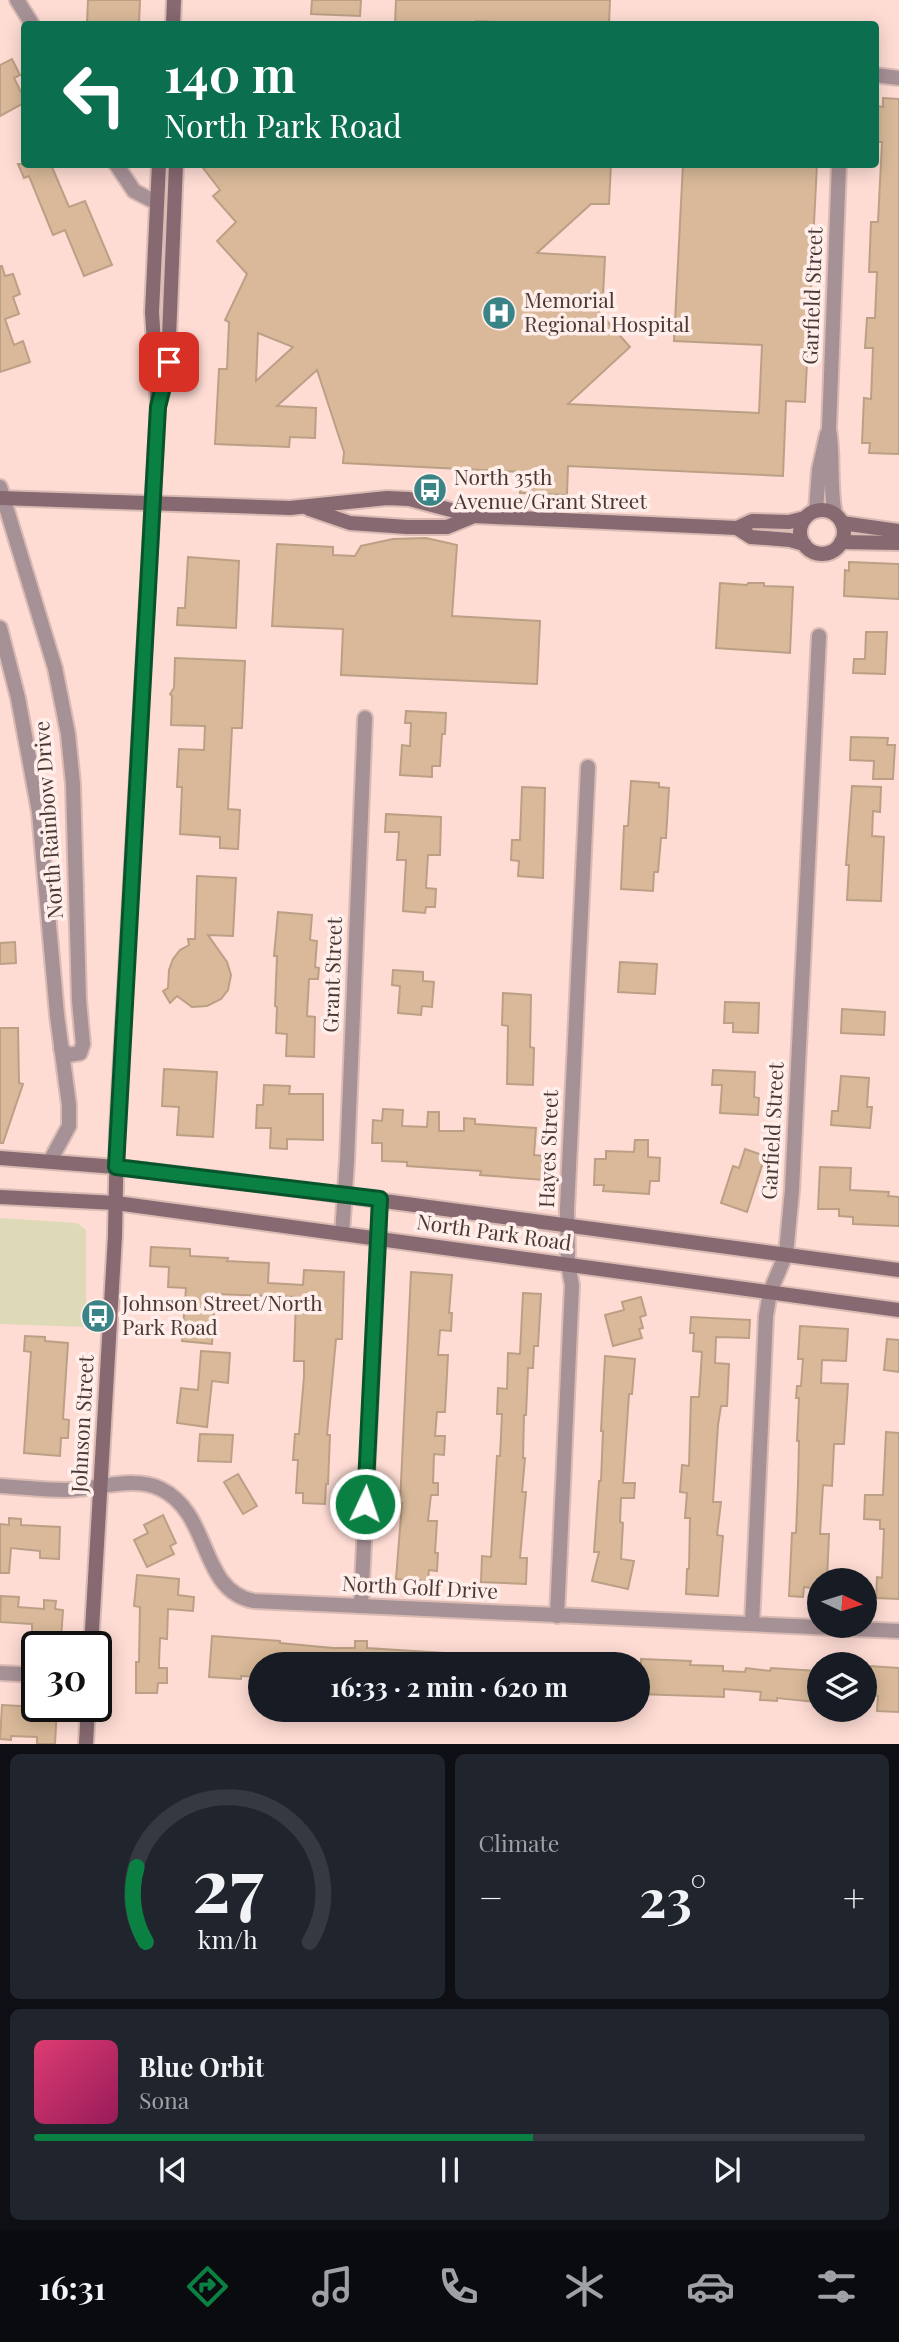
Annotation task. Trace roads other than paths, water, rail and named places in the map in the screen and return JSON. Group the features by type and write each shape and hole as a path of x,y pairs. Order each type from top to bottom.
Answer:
{"street":[{"path":"17,0 30,21"},
{"path":"173,21 174,0"},
{"path":"879,76 899,78"},
{"path":"119,168 134,191 157,203"},
{"name":"Johnson Street","path":"93,1631 158,407 152,312 159,168"},
{"name":"Johnson Street","path":"158,407 169,362 176,168"},
{"name":"Garfield Street","path":"838,518 832,500 832,449 829,429 839,168"},
{"name":"Garfield Street","path":"810,514 822,449 829,429"},
{"path":"2,494 290,508 387,498 408,499 474,516 737,528 752,521 789,522 822,510 838,518 899,531"},
{"name":"North Rainbow Drive","path":"2,494 55,668 68,734 73,784 79,1000 83,1044 80,1054 68,1055 61,1048"},
{"path":"304,507 350,523 361,524 447,527 474,516"},
{"path":"804,544 800,531 810,514"},
{"path":"737,528 751,537 790,540 823,554 837,548 841,542 844,529 838,518"},
{"path":"841,542 899,543"},
{"name":"North Rainbow Drive","path":"0,628 18,698 39,811 61,1048 69,1105 70,1119 66,1133 50,1161"},
{"name":"Garfield Street","path":"752,1624 766,1316 770,1292 786,1254 792,1190 820,636"},
{"name":"Grant Street","path":"342,1234 365,718"},
{"name":"Hayes Street","path":"557,1616 572,1285 568,1264 568,1225 587,767"},
{"name":"North Park Road","path":"0,1158 116,1167 380,1199 899,1270"},
{"name":"North Park Road","path":"0,1197 116,1203 899,1310"},
{"path":"361,1606 380,1199"},
{"name":"North Golf Drive","path":"0,1486 66,1490 144,1484 160,1488 177,1500 197,1527 219,1578 232,1593 254,1601 899,1631"},
{"path":"0,1673 21,1674"},
{"path":"86,1744 87,1722"}],"place":[{"name":"Memorial Regional Hospital","path":"499,313"},
{"name":"North 35th Avenue/Grant Street","path":"430,490"},
{"name":"Johnson Street/North Park Road","path":"98,1316"}]}
